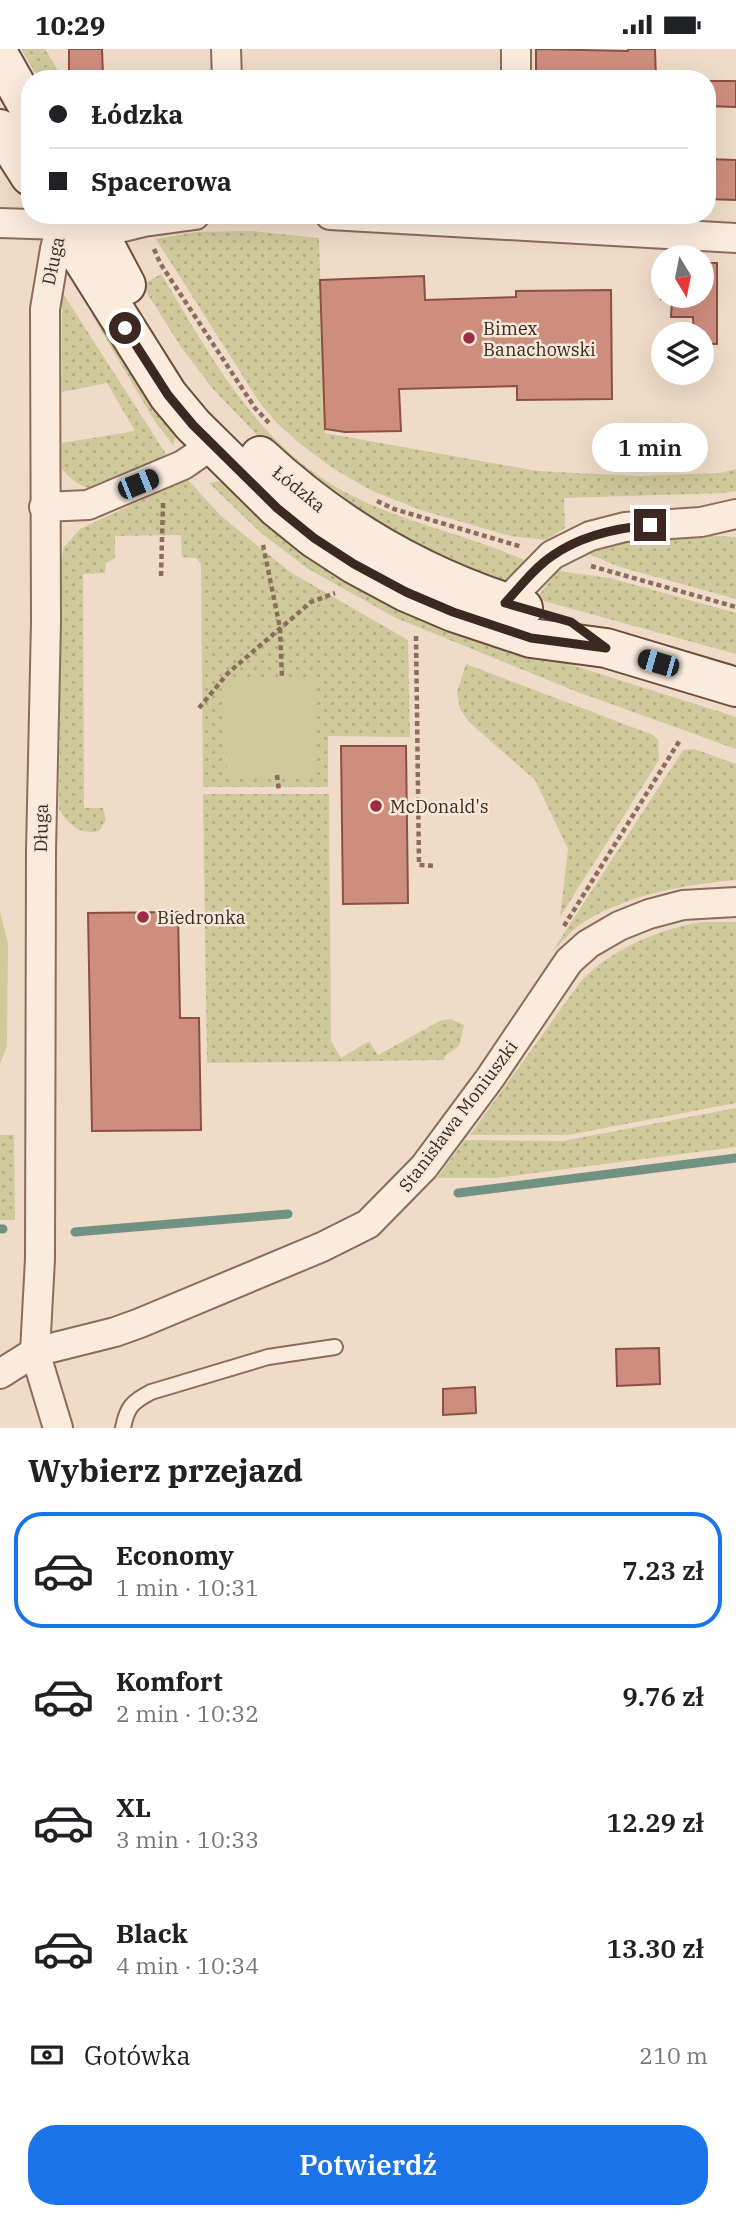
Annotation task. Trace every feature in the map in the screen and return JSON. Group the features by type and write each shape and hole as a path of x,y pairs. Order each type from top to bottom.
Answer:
{"main road":[{"path":"0,57 21,94"},
{"path":"0,129 21,162"},
{"name":"Łódzka","path":"77,224 168,395 212,445 277,508 314,538 354,564 406,592 453,612 531,638 606,648 736,687"},
{"name":"Łódzka","path":"77,224 125,283 168,353 207,403 291,485 344,525 393,554 437,576 505,603 571,622 606,648"}],"street":[{"path":"226,49 227,70"},
{"path":"516,49 516,70"},
{"path":"0,223 21,222"},
{"name":"Długa","path":"58,1428 35,1352 40,1259 41,851 46,621 45,309 47,285 74,224"},
{"path":"566,224 736,238"},
{"path":"44,507 88,505 183,465 212,445"},
{"path":"505,603 552,555 590,536 625,527 701,522 736,514"},
{"name":"Stanisława Moniuszki","path":"0,1374 35,1352 115,1332 322,1247 368,1224 424,1167 497,1068 569,961 588,944 619,926 649,914 683,905 736,902"}],"lane":[{"path":"123,1428 126,1414 134,1401 150,1392 268,1357 335,1347"}],"path":[{"path":"150,239 160,263 255,408 279,433"},
{"path":"161,576 164,473"},
{"path":"372,499 394,509 736,607"},
{"path":"263,545 280,628 282,678"},
{"path":"200,708 228,673 280,628 311,602 335,593"},
{"path":"416,636 419,865 436,866"},
{"path":"558,935 680,740"},
{"path":"276,775 279,791"},
{"path":"418,811 438,810"}],"shaded area":[{"path":"21,49 45,49 58,70 34,70"},
{"path":"252,231 319,238 325,433 537,471 639,476 720,473 736,469 736,491 564,498 565,528 546,540 510,536 421,510 370,490 331,467 276,422 260,403 156,239 197,232"},
{"path":"161,274 221,372 267,431 294,457 325,480 379,508 524,560 508,583 503,586 413,550 281,460 213,389 181,347 142,285"},
{"path":"62,292 166,454 97,488 81,485 62,469 62,443 135,431 107,383 62,392"},
{"path":"100,311 179,427 173,445 154,420 92,315"},
{"path":"187,479 221,516 290,572 408,640 410,737 328,736 328,787 203,787 201,564 196,558 182,557 181,535 115,536 115,558 106,563 105,573 83,574 84,808 103,808 106,820 99,831 80,830 67,820 59,809 61,560 64,547 80,529"},
{"path":"219,481 230,484 506,644 736,717 736,749 575,691 396,618 307,568 261,533 209,483"},
{"path":"683,534 736,537 736,599 620,567 586,553 626,542"},
{"path":"558,571 610,578 736,613 736,654 540,600 539,595"},
{"path":"466,664 653,735 658,740 659,760 560,917 568,849 535,780 469,722 460,709 457,692"},
{"path":"314,677 315,775 227,776 226,679"},
{"path":"694,749 736,764 736,880 679,888 641,897 605,910 584,922 552,952 683,750"},
{"path":"203,794 329,794 331,1041 341,1058 369,1041 378,1055 440,1021 450,1019 464,1025 459,1046 446,1055 444,1060 207,1063"},
{"path":"0,912 8,943 7,1046 0,1064"},
{"path":"702,922 736,922 736,1103 568,1135 470,1135 581,981 594,969 622,950 652,935"},
{"path":"736,1108 736,1147 496,1178 437,1178 465,1140 563,1141"},
{"path":"0,1135 14,1135 15,1220 0,1220"}],"building":[{"path":"69,49 102,49 103,70 69,70"},
{"path":"536,49 655,49 656,70 536,70"},
{"path":"716,81 736,81 736,107 716,106"},
{"path":"716,159 736,160 736,200 716,199"},
{"path":"714,263 717,263 717,344 714,344 714,322 693,322 693,317 671,317 672,308 714,308"},
{"path":"424,276 425,300 516,297 516,291 611,290 612,399 517,400 517,386 399,389 401,431 345,432 325,429 320,280"},
{"path":"341,746 406,746 408,903 343,904"},
{"path":"178,912 180,1018 199,1018 201,1130 92,1131 88,913"},
{"path":"659,1348 660,1384 617,1386 616,1349"},
{"path":"475,1387 476,1413 443,1415 443,1389"}],"waterway":[{"path":"458,1193 736,1158"},
{"path":"75,1232 288,1214"}],"place":[{"name":"Bimex Banachowski","path":"469,338"},
{"name":"McDonald's","path":"376,806"},
{"name":"Biedronka","path":"143,917"}],"route":[{"path":"125,328 168,395 193,425 277,508 314,538 354,564 406,592 453,612 531,638 606,648 571,622 505,603 552,555 590,536 625,527 650,525"}]}
